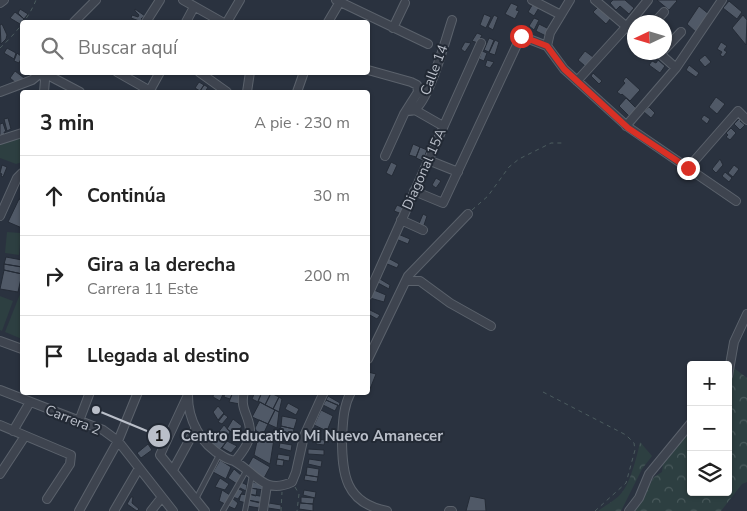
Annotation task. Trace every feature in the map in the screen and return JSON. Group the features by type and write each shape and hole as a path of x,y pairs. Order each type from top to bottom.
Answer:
{"street":[{"path":"0,2 4,0"},
{"path":"76,20 96,0"},
{"path":"147,20 160,0"},
{"path":"183,0 218,20"},
{"path":"228,20 240,0"},
{"path":"532,0 561,15"},
{"path":"547,46 550,33 570,0"},
{"path":"578,80 627,26 595,0"},
{"path":"636,15 648,0"},
{"path":"626,126 676,68 722,0"},
{"path":"329,20 339,1 428,44"},
{"path":"392,28 404,3"},
{"path":"187,20 194,7"},
{"path":"661,15 664,12"},
{"name":"Calle 14","path":"410,110 422,103 432,82 452,20"},
{"path":"672,41 681,32"},
{"path":"414,192 443,203 521,36 547,46 564,69 626,126 736,202"},
{"name":"Diagonal 15A","path":"370,290 481,43"},
{"path":"668,60 676,68"},
{"path":"370,71 411,82 416,86 418,92 385,156"},
{"path":"0,92 32,80 38,75"},
{"path":"43,75 45,80 44,90"},
{"path":"48,75 76,90"},
{"path":"122,75 147,90"},
{"path":"151,90 158,75"},
{"path":"203,75 224,90"},
{"path":"247,90 250,75"},
{"path":"298,90 303,75"},
{"path":"410,110 443,126"},
{"path":"688,168 738,111 747,120"},
{"path":"0,140 20,134"},
{"path":"428,160 458,172"},
{"path":"0,216 20,175"},
{"path":"370,355 408,276 468,214"},
{"path":"401,220 423,230"},
{"path":"406,281 420,281 450,303 491,326"},
{"path":"731,361 734,342 747,314"},
{"path":"0,341 20,348"},
{"name":"Carrera 2","path":"0,390 103,430 118,441 173,511"},
{"path":"79,421 89,395"},
{"path":"79,511 118,441 137,395"},
{"path":"187,395 160,455 205,511"},
{"path":"188,395 189,414 196,429 206,443 219,454 235,461 267,485 283,486 292,482 304,436 323,395"},
{"path":"235,461 246,445 250,432 243,408 244,395"},
{"path":"349,395 342,418 342,462 345,479 359,500 376,509 387,511"},
{"path":"13,431 30,402"},
{"path":"0,425 71,454 70,464 47,499"},
{"path":"629,511 640,498 649,474 687,428"},
{"path":"173,470 196,429"},
{"path":"0,474 25,436"},
{"path":"114,511 139,468"},
{"path":"263,511 267,485"},
{"path":"151,511 162,497"}],"lane":[{"path":"196,499 219,454"},
{"path":"223,511 249,473"},
{"path":"245,511 249,473"}],"path":[{"path":"24,20 33,8 36,0"},
{"path":"0,48 20,25"},
{"path":"468,214 488,196 509,167 519,159 551,144 563,143"},
{"path":"543,392 626,435 634,443 635,450 626,483 595,511"},
{"path":"292,482 299,494 296,511"},
{"path":"281,511 283,486"}],"green space":[{"path":"20,137 20,163 16,164 0,158 0,144"},
{"path":"7,232 20,233 19,255 5,253"},
{"path":"20,294 20,338 5,332"},
{"path":"0,296 13,301 2,331 0,330"},
{"path":"734,368 747,378 747,482 742,484 721,511 635,511 654,477 662,472 663,463 687,432 687,496 732,496 732,373"},
{"path":"640,442 652,456 642,469 621,511 598,511 618,497 626,487"}],"building":[{"path":"613,0 625,0 634,8 629,14 620,6 616,10 610,3"},
{"path":"657,0 676,0 677,1 669,10"},
{"path":"729,1 742,12 737,19 723,8"},
{"path":"534,2 540,6 534,16 528,12"},
{"path":"511,3 518,6 516,10 519,11 515,19 505,14"},
{"path":"699,6 710,15 698,34 687,24"},
{"path":"598,7 611,18 606,24 593,12"},
{"path":"20,9 28,14 24,19 18,13"},
{"path":"135,9 145,16 141,19 143,20 131,18 132,15 138,17 139,15"},
{"path":"15,12 24,19 20,20 20,24 10,18"},
{"path":"484,14 491,17 486,28 480,25"},
{"path":"494,15 498,17 493,30 488,27"},
{"path":"743,15 747,20 746,45 732,28"},
{"path":"534,18 539,20 534,30 529,26"},
{"path":"2,24 7,35 1,44 0,25"},
{"path":"539,24 549,29 546,36 536,31"},
{"path":"477,33 482,35 478,43 472,41"},
{"path":"489,38 494,40 489,52 484,50"},
{"path":"495,40 499,42 495,55 489,53"},
{"path":"465,42 471,43 465,52 461,49"},
{"path":"721,42 727,46 724,50 727,52 723,57 720,55 722,52 717,49"},
{"path":"7,48 16,53 14,59 4,53"},
{"path":"482,51 487,53 484,61 479,59"},
{"path":"585,51 593,57 591,60 593,61 589,66 587,64 585,66 578,60"},
{"path":"17,53 20,55 20,61 19,63 14,61"},
{"path":"705,55 711,62 705,67 699,60"},
{"path":"487,60 494,62 490,68 485,66"},
{"path":"658,60 665,66 660,73 649,65 652,61 656,63"},
{"path":"689,65 699,73 696,77 686,70"},
{"path":"15,71 24,78 17,84 10,78"},
{"path":"593,73 602,81 599,84 591,76"},
{"path":"626,77 640,90 630,101 617,92 625,83 623,81"},
{"path":"199,82 204,85 201,90 195,88"},
{"path":"204,85 208,87 206,90 201,90"},
{"path":"716,97 725,104 717,114 709,107"},
{"path":"626,98 637,109 629,116 619,106"},
{"path":"649,107 655,113 651,118 644,112"},
{"path":"704,115 710,119 707,124 701,119"},
{"path":"741,117 743,119 740,121 745,125 740,130 734,124"},
{"path":"8,118 11,129 7,131 4,119"},
{"path":"3,123 6,132 4,132 5,135 0,136 0,124"},
{"path":"731,128 736,133 730,140 726,137 728,135 726,133"},
{"path":"413,144 420,147 416,157 409,155"},
{"path":"420,147 427,150 423,161 416,158"},
{"path":"720,159 723,165 716,173 712,169"},
{"path":"391,162 397,165 392,176 386,173"},
{"path":"2,165 7,167 3,177 0,173"},
{"path":"734,165 739,169 733,177 728,173"},
{"path":"725,172 732,178 729,182 722,176"},
{"path":"436,178 441,181 436,188 432,185"},
{"path":"19,199 20,199 20,227 8,222"},
{"path":"397,205 404,208 402,214 394,211"},
{"path":"423,214 427,216 423,228 418,226"},
{"path":"398,234 410,239 408,244 396,239"},
{"path":"6,257 20,260 20,267 4,264"},
{"path":"388,258 399,264 397,268 385,263"},
{"path":"4,264 20,267 20,274 4,270"},
{"path":"4,270 20,274 18,292 0,289"},
{"path":"380,279 390,285 389,289 378,283"},
{"path":"374,290 386,295 384,302 370,298"},
{"path":"370,310 380,315 377,319 370,315"},
{"path":"370,372 376,374 370,389"},
{"path":"213,395 223,395 220,401 213,397"},
{"path":"224,395 232,395 230,399 224,397"},
{"path":"232,395 242,395 240,404 229,402"},
{"path":"254,395 261,395 258,402 252,399"},
{"path":"261,395 270,395 265,405 258,401"},
{"path":"270,395 279,397 273,409 265,405"},
{"path":"328,396 340,403 339,406 326,400"},
{"path":"279,397 282,399 279,412 273,409"},
{"path":"326,400 338,405 335,411 323,405"},
{"path":"260,402 275,410 268,424 252,417"},
{"path":"288,403 299,409 296,415 285,409"},
{"path":"218,406 224,413 218,420 213,412"},
{"path":"275,410 279,412 277,428 268,424"},
{"path":"321,410 333,416 327,431 314,425"},
{"path":"224,414 228,417 222,424 218,422"},
{"path":"282,416 297,419 294,429 281,426"},
{"path":"233,419 242,426 236,435 227,429"},
{"path":"259,420 268,424 262,437 258,435 255,428"},
{"path":"224,425 230,432 225,440 217,434"},
{"path":"281,426 294,429 293,434 280,432"},
{"path":"284,432 293,434 292,439 283,438"},
{"path":"218,435 226,442 219,451 210,445"},
{"path":"258,437 274,439 270,464 254,455"},
{"path":"317,439 325,440 324,445 316,444"},
{"path":"227,441 237,446 231,453 222,448"},
{"path":"280,443 292,445 291,451 279,448"},
{"path":"148,444 152,450 141,458 137,453"},
{"path":"308,449 324,450 324,455 308,454"},
{"path":"278,454 290,456 289,461 277,459"},
{"path":"253,457 270,467 263,480 246,469"},
{"path":"277,459 284,460 283,466 276,465"},
{"path":"309,459 322,461 321,467 308,464"},
{"path":"220,460 231,467 226,479 213,472"},
{"path":"307,467 319,469 318,477 306,475"},
{"path":"234,469 242,476 237,484 228,478"},
{"path":"305,475 318,477 317,482 304,480"},
{"path":"220,478 229,484 225,490 215,487"},
{"path":"241,482 247,485 246,491 238,487"},
{"path":"251,482 264,484 264,490 250,488"},
{"path":"237,488 243,491 238,499 233,497"},
{"path":"250,488 257,489 256,496 249,494"},
{"path":"222,490 230,495 225,504 219,501"},
{"path":"304,490 316,492 315,498 303,495"},
{"path":"241,494 247,495 246,503 239,501"},
{"path":"249,494 265,497 264,503 248,500"},
{"path":"470,496 485,499 486,511 466,511"},
{"path":"131,497 133,497 132,503 139,509 137,511 127,504"},
{"path":"301,497 314,498 313,504 301,503"},
{"path":"232,498 238,503 235,509 228,506"},
{"path":"248,500 260,503 259,508 247,506"},
{"path":"269,503 281,505 281,510 268,508"},
{"path":"300,503 313,504 313,511 299,509"}],"place":[{"name":"Centro Educativo Mi Nuevo Amanecer","path":"96,410"}],"route":[{"path":"521,36 547,46 564,69 628,128 688,168"}]}
